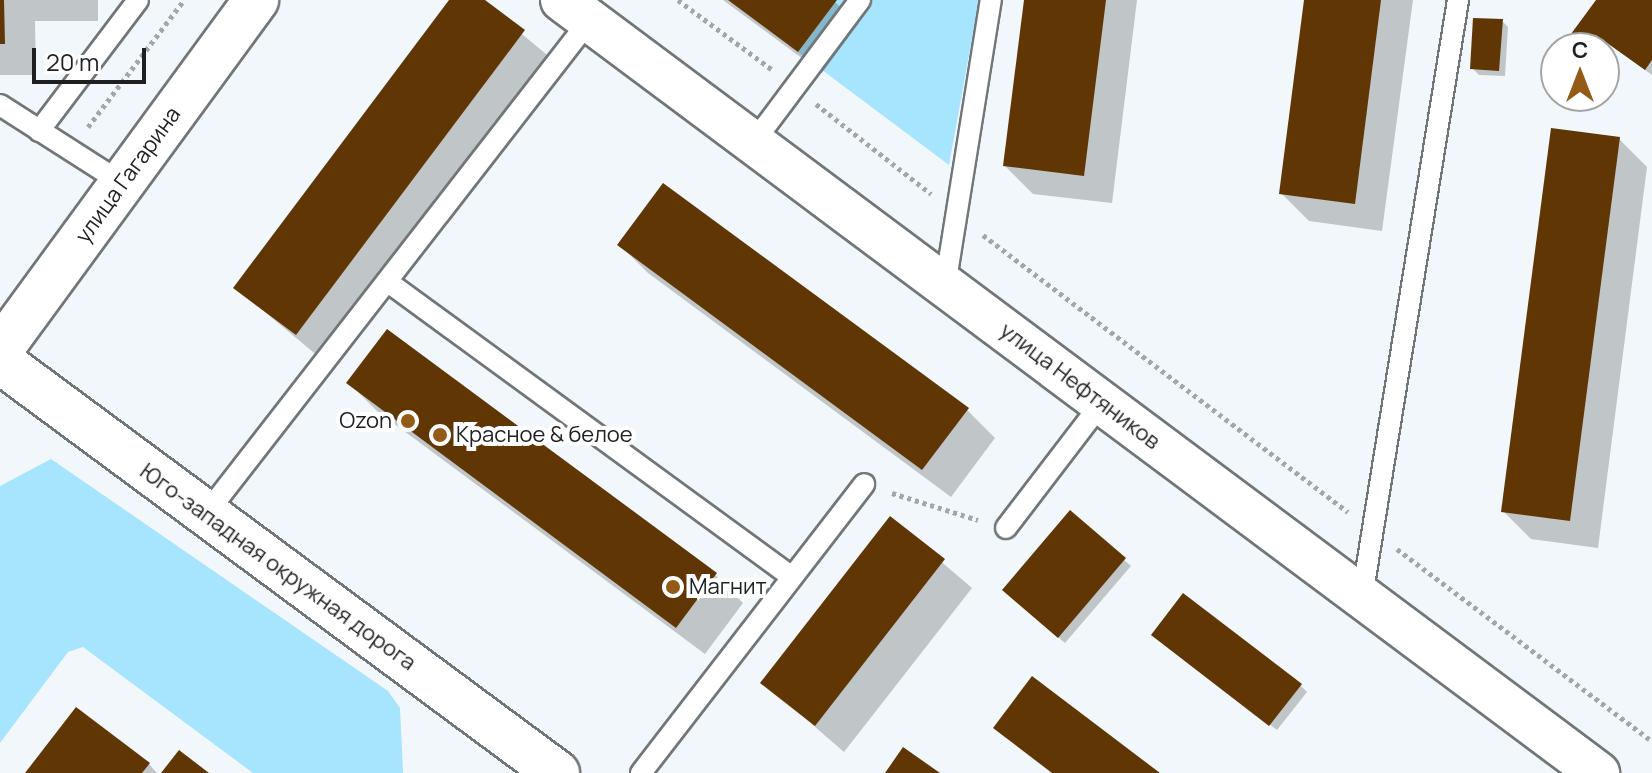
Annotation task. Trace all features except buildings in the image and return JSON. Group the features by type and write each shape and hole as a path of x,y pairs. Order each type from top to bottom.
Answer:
{"main road":[{"name":"улица Гагарина","path":"0,350 256,0"},
{"name":"Юго-западная окружная дорога","path":"0,361 557,773"}],"street":[{"name":"улица Нефтяников","path":"576,10 1598,773"}],"lane":[{"path":"39,131 138,0"},
{"path":"753,143 860,0"},
{"path":"945,286 991,0"},
{"path":"1362,597 1458,0"},
{"path":"206,514 388,282 576,10"},
{"path":"0,105 122,183"},
{"path":"388,282 792,577"},
{"path":"1006,528 1103,401"},
{"path":"641,773 864,484"}],"path":[{"path":"71,150 184,0"},
{"path":"678,0 1652,741"},
{"path":"864,484 1006,528"}],"shaded area":[{"path":"837,0 979,0 949,165 798,52"},
{"path":"51,459 388,691 400,708 403,773 253,773 83,647 68,652 0,743 0,486"}],"place":[{"name":"Ozon","path":"408,421"},
{"name":"Красное & белое","path":"440,435"},
{"name":"Магнит","path":"673,587"}]}
